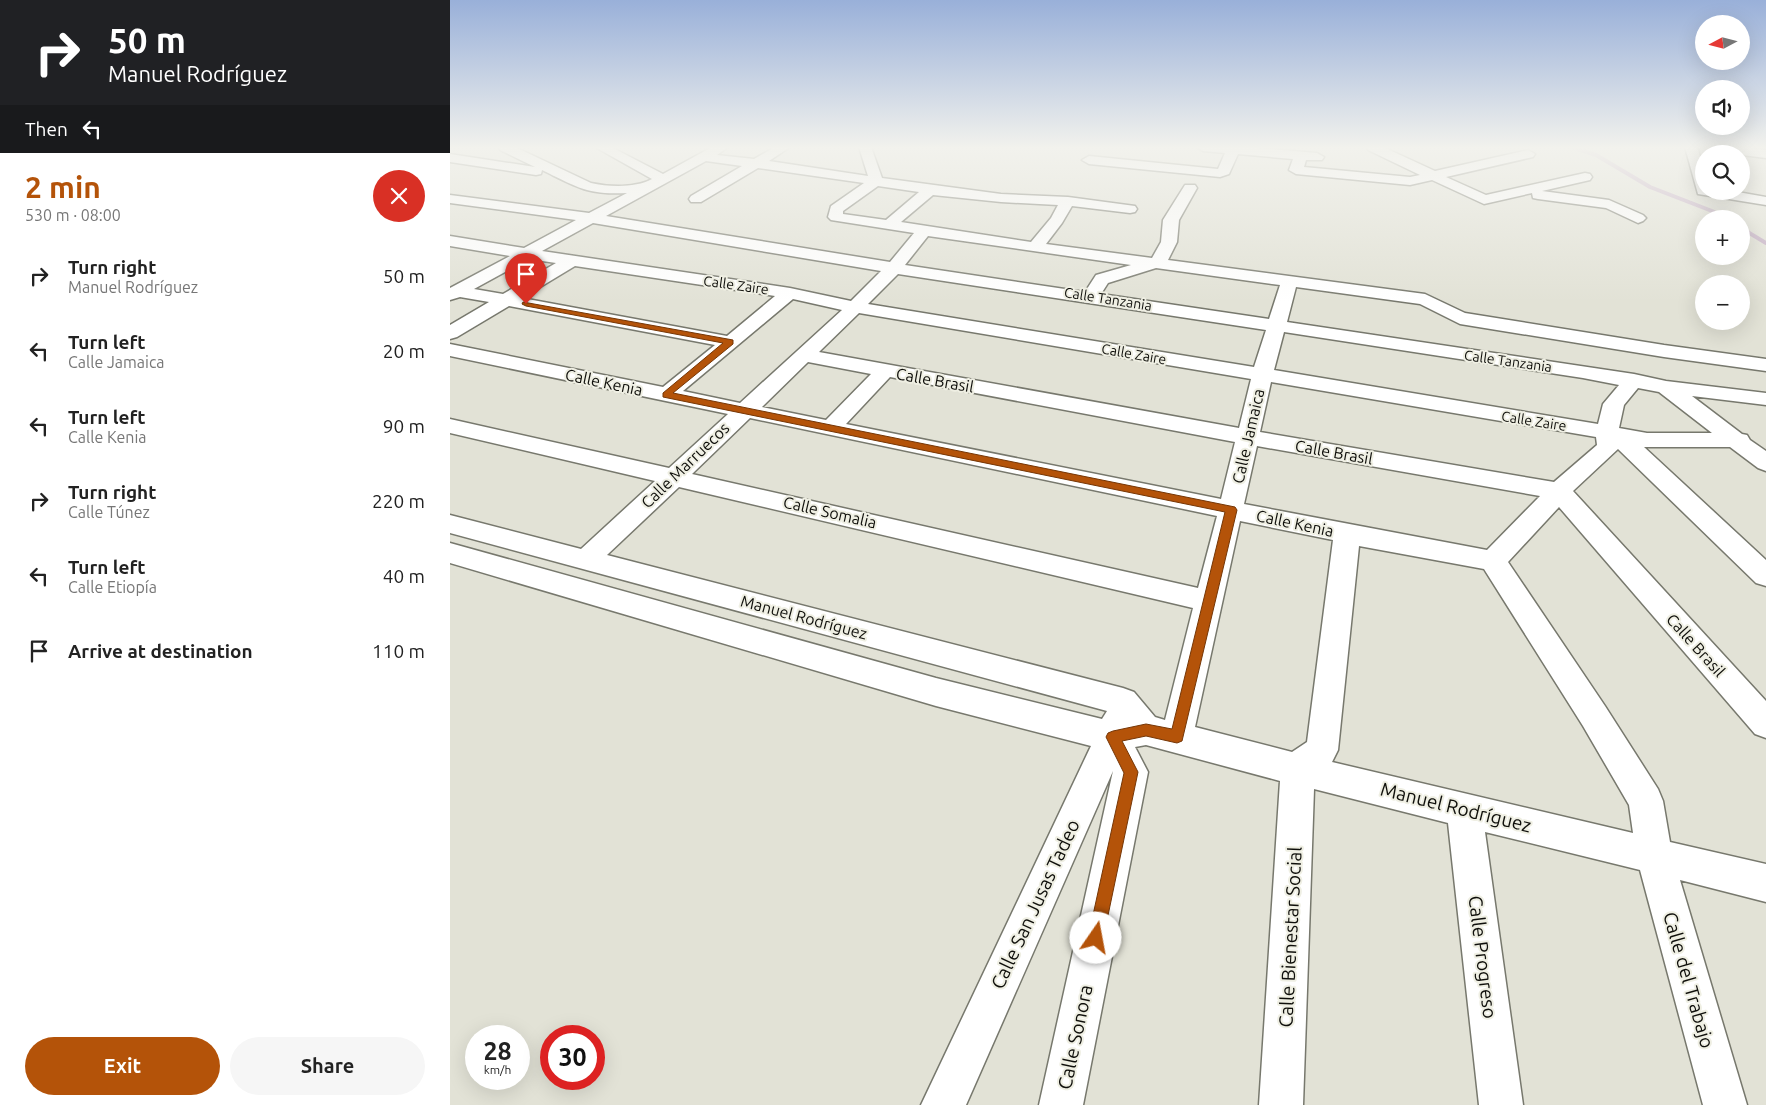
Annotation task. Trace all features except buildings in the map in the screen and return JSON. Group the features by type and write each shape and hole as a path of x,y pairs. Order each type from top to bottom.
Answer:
{"street":[{"name":"Calle Tanzania","path":"450,199 584,218 894,268 1091,296 1275,326 1634,380 1666,387 1766,399"},
{"path":"584,218 613,199"},
{"path":"452,289 623,199"},
{"path":"852,199 836,209 836,217 1035,247 1425,299 1460,318 1664,351 1766,365"},
{"path":"888,226 920,199"},
{"path":"1014,199 1068,201 1130,209"},
{"path":"1091,296 1102,279 1158,262 1170,242 1171,220 1184,199"},
{"path":"1569,199 1609,204 1638,218"},
{"path":"1751,199 1766,201"},
{"path":"1035,247 1057,220 1068,201"},
{"name":"Calle Marruecos","path":"586,560 855,307 894,268 924,231"},
{"name":"Calle Zaire","path":"455,244 790,293 855,307 1607,432 1631,447 1766,576"},
{"path":"450,333 572,261"},
{"name":"Calle Jamaica","path":"1140,726 1208,601 1232,510 1262,376 1289,282"},
{"path":"452,289 730,342"},
{"path":"666,395 790,293"},
{"name":"Calle Kenia","path":"450,350 1347,534 1493,561"},
{"name":"Calle Brasil","path":"803,355 1248,437 1559,491 1766,724"},
{"path":"830,428 885,371"},
{"path":"1493,561 1559,491 1608,448 1607,432 1614,404 1634,380"},
{"path":"1666,387 1766,462"},
{"name":"Calle Somalia","path":"450,426 674,476 1208,601"},
{"path":"1607,432 1647,440 1739,440"},
{"name":"Manuel Rodríguez","path":"450,524 586,560 1140,726 1271,763 1298,768 1766,883"},
{"path":"1298,768 1322,750 1347,534"},
{"name":"Manuel Rodríguez","path":"450,554 936,692 1140,726"},
{"name":"Calle del Trabajo","path":"1493,561 1594,716 1646,801 1654,855 1725,1105"},
{"name":"Calle San Jusas Tadeo","path":"943,1105 1096,770 1140,726"},
{"name":"Calle Sonora","path":"1061,1105 1140,726"},
{"name":"Calle Bienestar Social","path":"1282,1105 1298,768"},
{"name":"Calle Progreso","path":"1464,809 1501,1105"}],"waterway":[{"path":"1680,199 1709,210"},
{"path":"1750,233 1766,243"}],"route":[{"path":"526,304 730,342 666,395 1232,510 1208,601 1177,737 1146,730 1113,737 1131,772 1096,938"}]}
